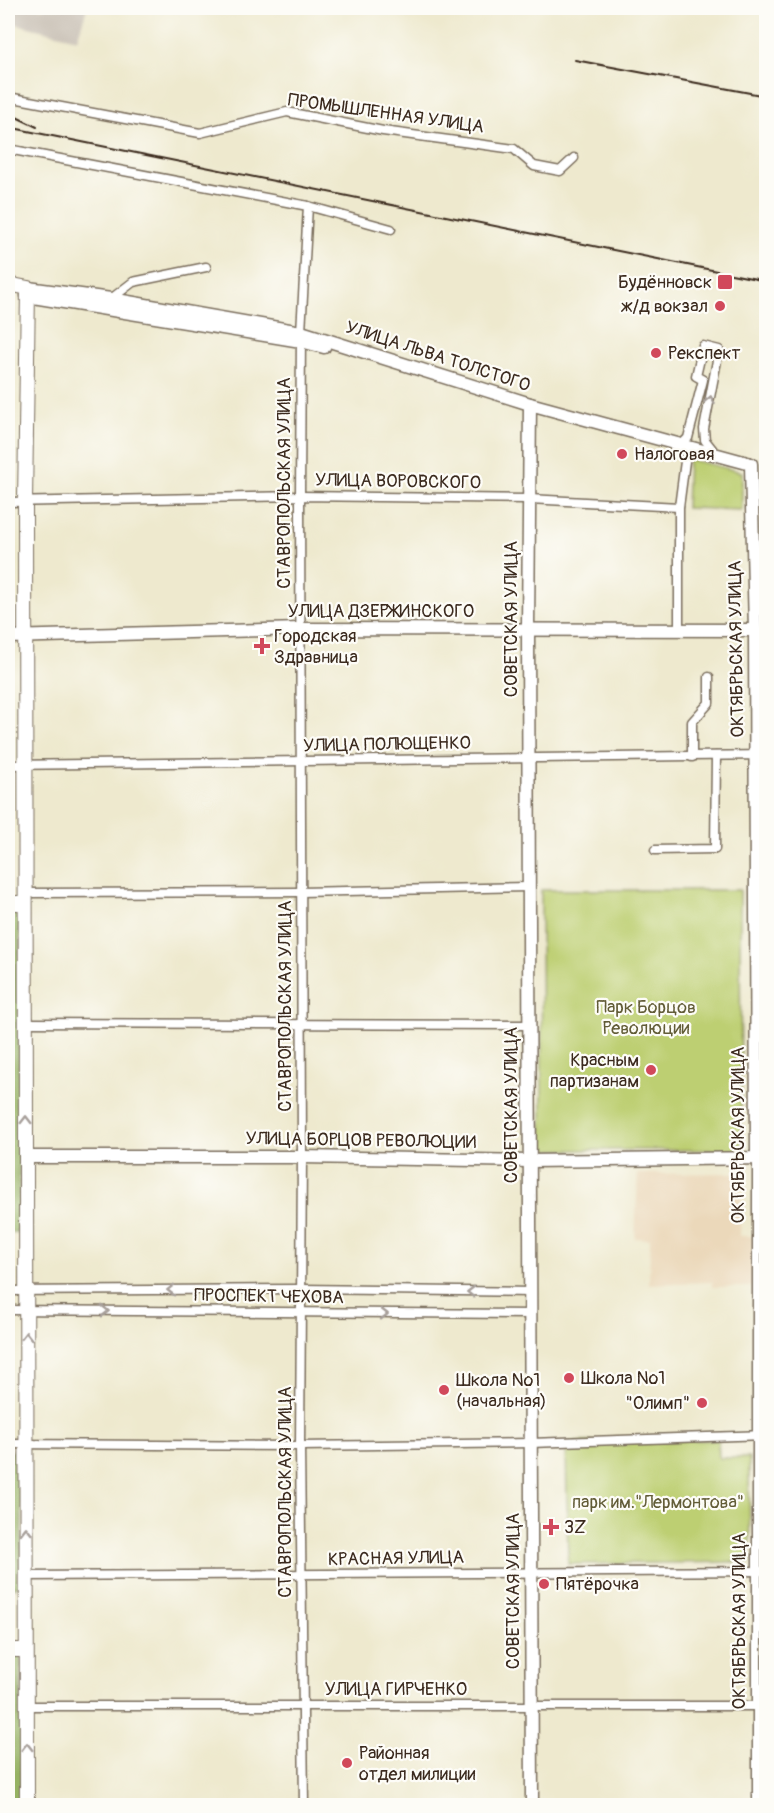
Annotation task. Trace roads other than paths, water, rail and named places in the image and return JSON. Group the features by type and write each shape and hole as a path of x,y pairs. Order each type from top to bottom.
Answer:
{"main road":[{"name":"УЛИЦА ЛЬВА ТОЛСТОГО","path":"8,285 27,292"},
{"name":"УЛИЦА ЛЬВА ТОЛСТОГО","path":"8,293 27,292"},
{"path":"27,292 25,503 27,1806"},
{"path":"8,903 25,898"},
{"path":"8,1650 26,1650"}],"street":[{"name":"ПРОМЫШЛЕННАЯ УЛИЦА","path":"8,96 200,133 287,112 383,131 514,149 534,166 543,169 560,171 573,158"},
{"path":"8,149 308,206 391,229"},
{"name":"СТАВРОПОЛЬСКАЯ УЛИЦА","path":"304,1806 300,1446 302,1157 300,496 301,336 308,206"},
{"path":"111,299 133,282 207,267"},
{"name":"УЛИЦА ЛЬВА ТОЛСТОГО","path":"27,292 301,336"},
{"name":"УЛИЦА ЛЬВА ТОЛСТОГО","path":"27,292 111,299 301,336 530,406 751,464"},
{"path":"679,629 679,507 684,446 703,380 696,376 703,346 719,350 704,429 705,440 716,454"},
{"name":"СОВЕТСКАЯ УЛИЦА","path":"530,406 528,628 532,1806"},
{"name":"ОКТЯБРЬСКАЯ УЛИЦА","path":"751,464 761,755 762,1706 757,1806"},
{"name":"УЛИЦА ВОРОВСКОГО","path":"8,502 300,496 529,499 679,507"},
{"name":"УЛИЦА ДЗЕРЖИНСКОГО","path":"8,637 300,629 755,630"},
{"path":"692,757 692,722 709,703 710,677"},
{"name":"УЛИЦА ПОЛЮЩЕНКО","path":"8,765 761,755"},
{"path":"655,850 715,849 716,756"},
{"path":"25,898 529,888"},
{"path":"26,1023 529,1025"},
{"name":"УЛИЦА БОРЦОВ РЕВОЛЮЦИИ","path":"27,1158 302,1157 530,1161 761,1158"},
{"name":"ПРОСПЕКТ ЧЕХОВА","path":"8,1291 301,1289 530,1292"},
{"name":"ПРОСПЕКТ ЧЕХОВА","path":"8,1310 530,1314"},
{"path":"8,1444 300,1446 530,1443 762,1435"},
{"name":"КРАСНАЯ УЛИЦА","path":"26,1576 302,1576 762,1571"},
{"name":"УЛИЦА ГИРЧЕНКО","path":"27,1706 762,1706"}],"railway":[{"path":"575,60 766,96"},
{"path":"8,113 37,127"},
{"path":"8,127 766,281"}],"place":[{"name":"Будённовск","path":"725,282"},
{"name":"ж/д вокзал","path":"720,306"},
{"name":"Рекспект","path":"656,353"},
{"name":"Налоговая","path":"622,454"},
{"name":"Городская Здравница","path":"262,646"},
{"name":"Красным партизанам","path":"651,1070"},
{"name":"Школа №1","path":"569,1378"},
{"name":"Школа №1 (начальная)","path":"444,1390"},
{"name":"\"Олимп\"","path":"702,1403"},
{"name":"3Z","path":"551,1527"},
{"name":"Пятёрочка","path":"544,1584"},
{"name":"Районная отдел милиции","path":"347,1763"}],"park label":[{"name":"Парк Борцов Революции","path":"646,1017"},
{"name":"парк им.\"Лермонтова\"","path":"658,1502"}]}
